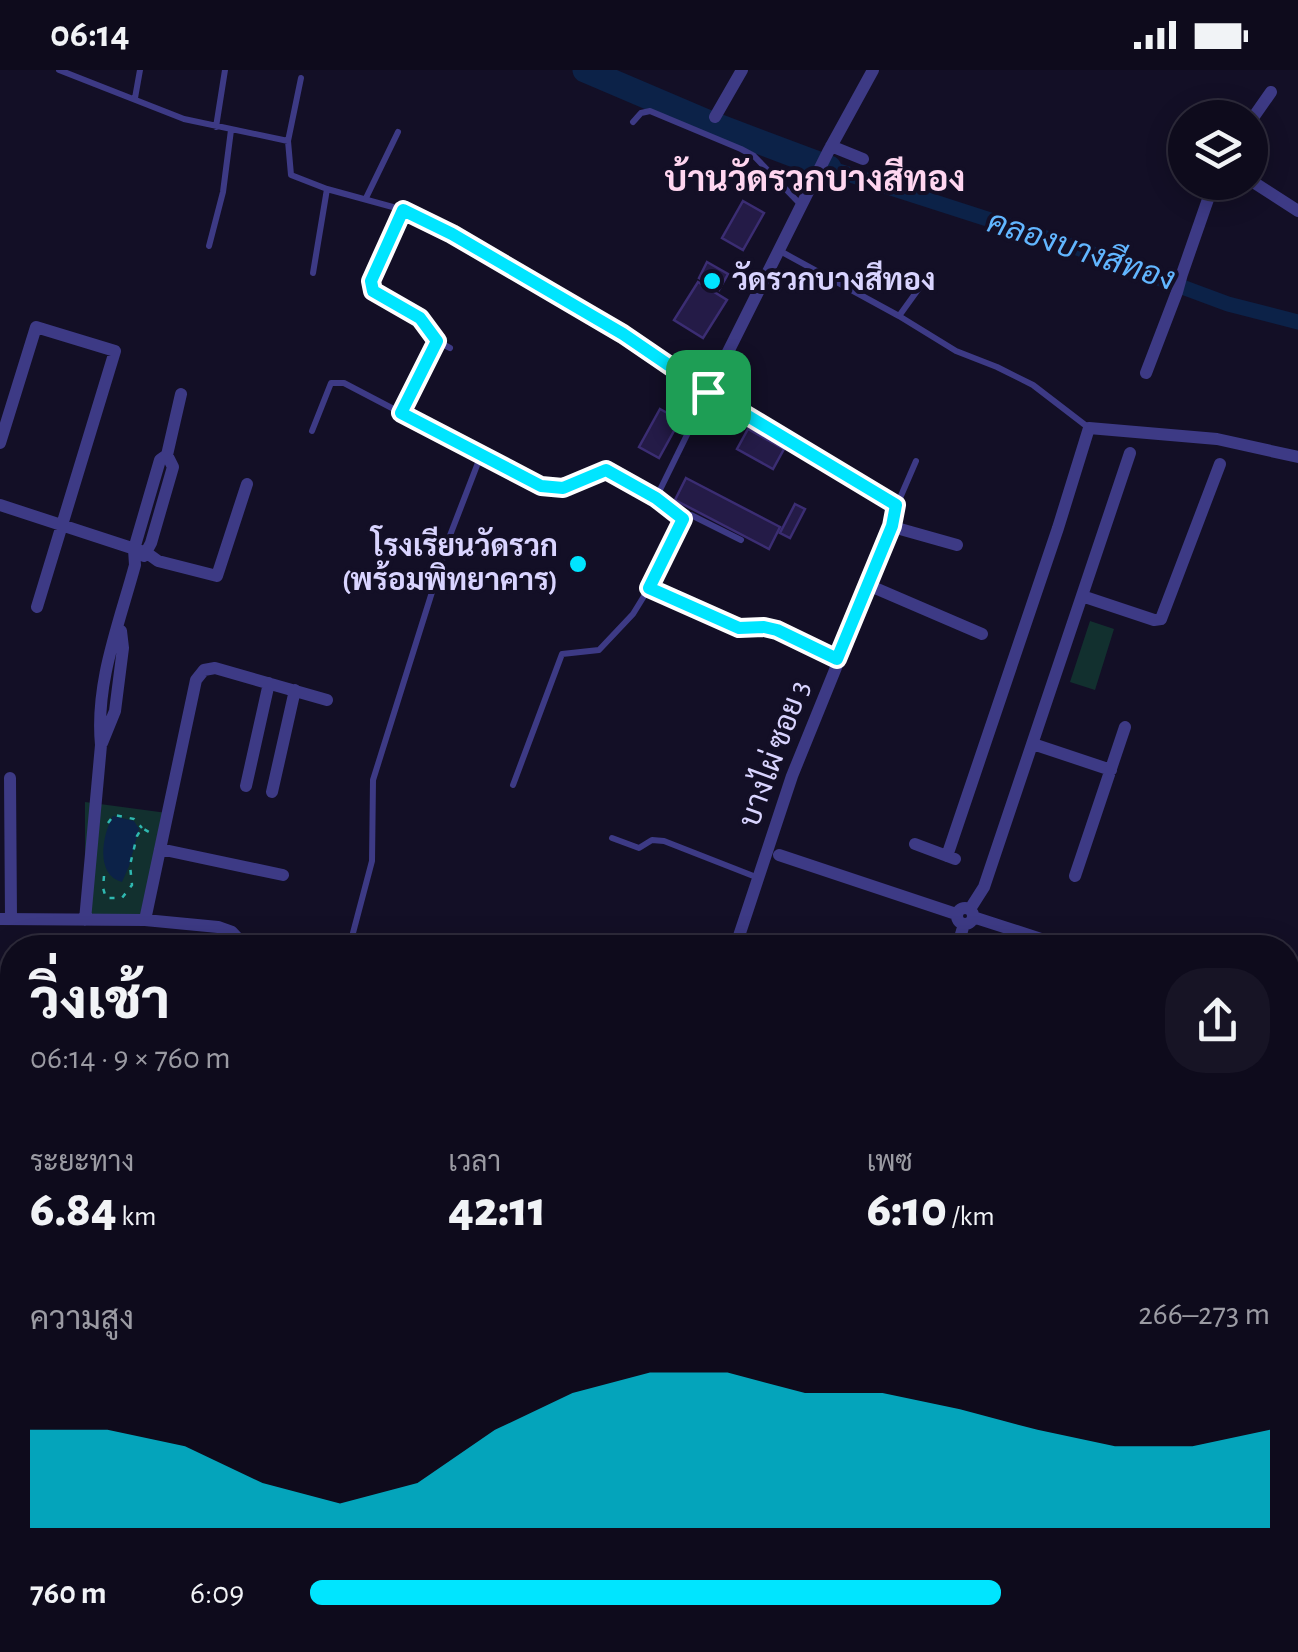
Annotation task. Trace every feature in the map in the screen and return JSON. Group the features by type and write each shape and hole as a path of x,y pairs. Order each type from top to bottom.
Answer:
{"street":[{"path":"715,117 742,70"},
{"path":"873,70 829,149 708,392 896,505"},
{"path":"1265,100 1271,92"},
{"path":"829,149 863,159"},
{"path":"1268,192 1298,211"},
{"path":"1146,374 1208,200"},
{"path":"0,443 36,327 115,352 36,607"},
{"path":"86,920 102,687 140,551 160,460 167,455 182,394"},
{"path":"915,844 951,857 1089,428 1217,439 1298,457"},
{"path":"961,935 966,916 984,887 1130,452"},
{"path":"1082,596 1161,619 1220,464"},
{"path":"0,505 158,560 217,576 248,484"},
{"name":"บางไผ่ ซอย 3","path":"739,935 792,776 892,526 896,505"},
{"path":"892,526 957,545"},
{"path":"868,586 982,634"},
{"path":"145,920 196,680 204,670 215,668 326,700"},
{"path":"246,786 269,683"},
{"path":"272,792 295,690"},
{"path":"1075,876 1125,727"},
{"path":"1033,744 1112,770"},
{"path":"10,778 5,919 145,920 218,926 235,935"},
{"path":"161,844 282,875"},
{"path":"779,855 1028,935"}],"lane":[{"path":"59,70 184,119 288,141"},
{"path":"135,98 140,70"},
{"path":"216,127 225,70"},
{"path":"301,78 288,141 291,175 403,210 452,234 606,324 708,392 656,498"},
{"path":"634,122 641,113 650,111 741,149 754,156 802,206"},
{"path":"210,246 223,192 231,130"},
{"path":"366,198 398,132"},
{"path":"313,273 328,189"},
{"path":"403,210 371,281 373,291 420,318 437,341 450,348"},
{"path":"780,251 956,351 1033,385 1089,428"},
{"path":"899,316 930,272"},
{"path":"401,413 437,341"},
{"path":"312,431 331,383 344,384 541,486 563,488 606,470 656,498 683,519"},
{"path":"352,935 372,861 373,780 449,538 481,455"},
{"path":"896,505 916,461"},
{"path":"513,785 562,654 599,650 633,614 683,519 691,515 741,540"},
{"path":"649,588 739,628 777,630 837,659"},
{"path":"612,838 639,848 652,840 664,842 757,878"}],"path":[{"path":"107,825 114,814 134,819 161,844"},
{"path":"104,869 106,898 122,898 132,885 130,864 136,836 142,828"}],"green space":[{"path":"1090,621 1114,629 1095,690 1070,682"},
{"path":"85,802 167,813 145,920 85,920"}],"water":[{"path":"113,816 134,821 139,829 122,882 113,878 104,863 104,843"}],"building":[{"path":"743,201 764,213 743,250 722,238"},
{"path":"707,262 728,274 719,290 699,278"},
{"path":"698,282 727,300 703,338 674,320"},
{"path":"660,409 680,420 659,458 639,447"},
{"path":"748,429 784,449 773,469 737,449"},
{"path":"686,478 780,527 769,549 675,500"},
{"path":"795,504 805,509 790,538 780,533"}],"waterway":[{"name":"คลองบางสีทอง","path":"585,70 829,168"},
{"name":"คลองบางสีทอง","path":"829,168 1077,248 1228,304 1298,322"}],"place":[{"name":"วัดรวกบางสีทอง","path":"712,281"},
{"name":"โรงเรียนวัดรวก (พร้อมพิทยาคาร)","path":"578,564"}],"district":[{"name":"บ้านวัดรวกบางสีทอง","path":"815,180"}],"route":[{"path":"403,210 452,234 623,334 708,392 896,505 892,526 837,659 777,630 739,628 649,588 683,519 656,498 606,470 563,488 541,486 401,413 437,341 420,318 373,291 371,281 403,210"}]}
